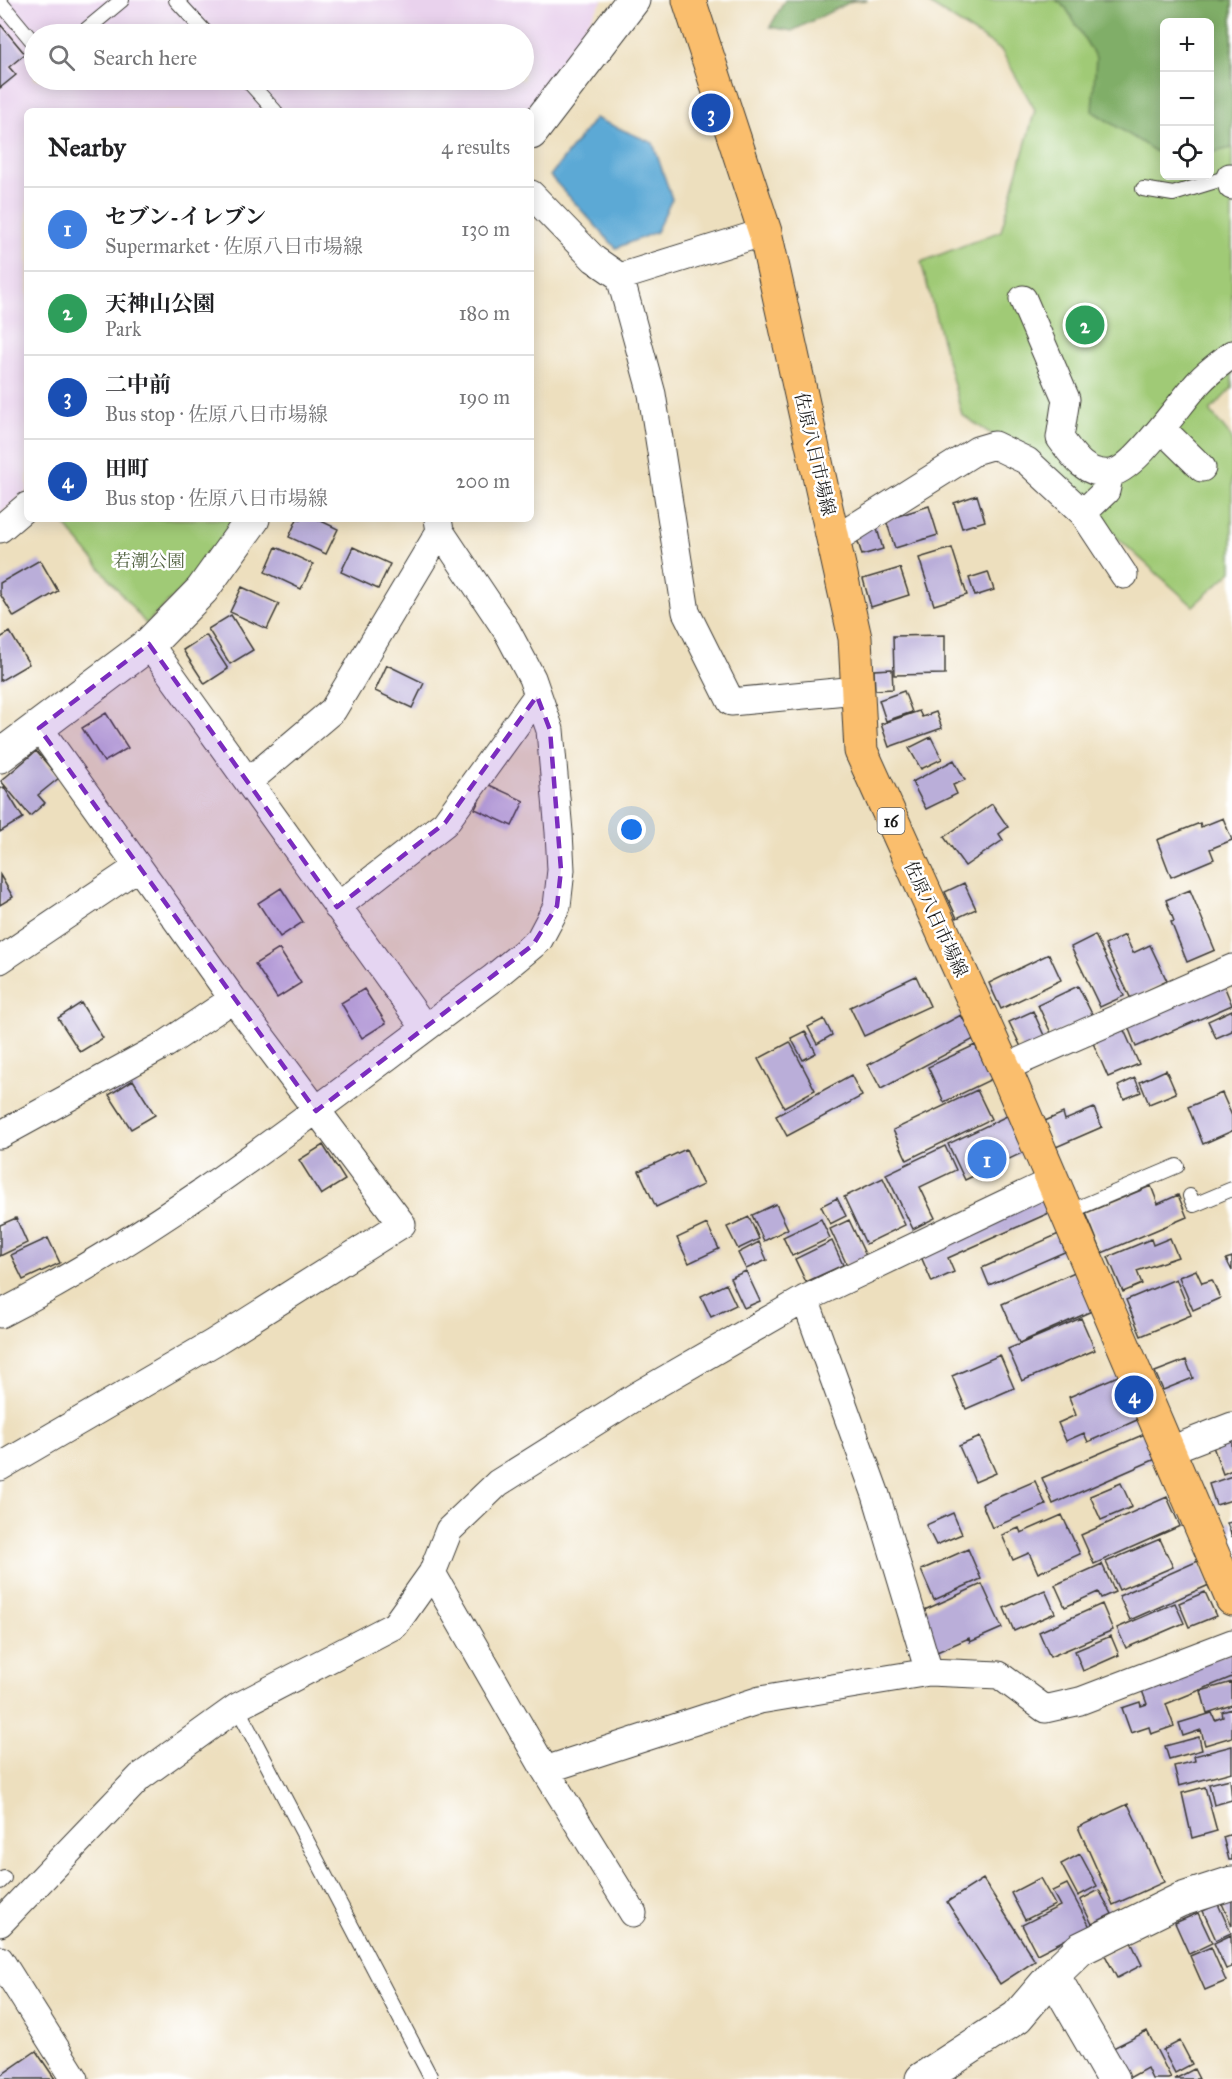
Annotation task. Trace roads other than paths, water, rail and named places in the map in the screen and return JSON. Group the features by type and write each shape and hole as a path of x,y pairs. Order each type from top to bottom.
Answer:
{"main road":[{"name":"佐原八日市場線","path":"689,0 765,232 855,638 861,751 1004,1068 1066,1213 1157,1410 1170,1450 1232,1599"}],"street":[{"path":"534,129 633,0"},
{"path":"534,197 594,259 620,277 652,394 686,612 731,702 857,690"},
{"path":"620,277 765,232"},
{"path":"1023,299 1066,399 1060,438 1081,466 1110,474 1121,470 1162,429 1200,381 1232,354"},
{"path":"1162,429 1202,468"},
{"path":"834,540 977,450 994,445 1027,461 1083,513 1124,575"},
{"path":"1083,513 1106,491 1110,474"},
{"path":"0,529 24,509"},
{"path":"0,756 149,644 202,590 251,522"},
{"path":"0,1314 138,1237 221,1182 538,940 557,906 561,870 560,832 550,730 532,678 507,631 439,525 333,710 248,782"},
{"path":"149,644 424,1028"},
{"path":"337,907 445,823 537,696"},
{"path":"0,1467 213,1343 402,1224 233,999 39,728"},
{"path":"0,960 138,867"},
{"path":"1004,1068 1232,968"},
{"path":"0,1135 166,1044 233,999"},
{"path":"0,1923 140,1777 237,1707 395,1624 432,1573 449,1530 498,1483 638,1395 805,1299 1052,1181"},
{"path":"805,1299 876,1495 929,1672"},
{"path":"1170,1450 1232,1426"},
{"path":"432,1573 545,1770 633,1914"},
{"path":"545,1770 760,1700 929,1672 999,1675 1046,1709 1080,1701 1232,1643"},
{"path":"922,2079 1017,2017 1053,1975 1080,1949 1180,1900 1232,1882"},
{"path":"0,1960 75,2079"},
{"path":"1053,1975 1113,2079"}],"lane":[{"path":"93,24 122,0"},
{"path":"176,0 198,24"},
{"path":"0,2 24,31"},
{"path":"256,90 272,108"},
{"path":"1143,189 1173,194 1231,180"},
{"path":"1066,1213 1177,1166"},
{"path":"1190,1196 1194,1205 1232,1189"},
{"path":"237,1707 430,2076"}],"water":[{"path":"595,118 653,143 672,199 656,232 616,248 550,176"}],"place":[{"name":"二中前","path":"711,113"},
{"name":"天神山公園","path":"1085,325"},
{"name":"セブン-イレブン","path":"987,1159"},
{"name":"田町","path":"1134,1395"}],"park label":[{"name":"若潮公園","path":"149,561"}]}
